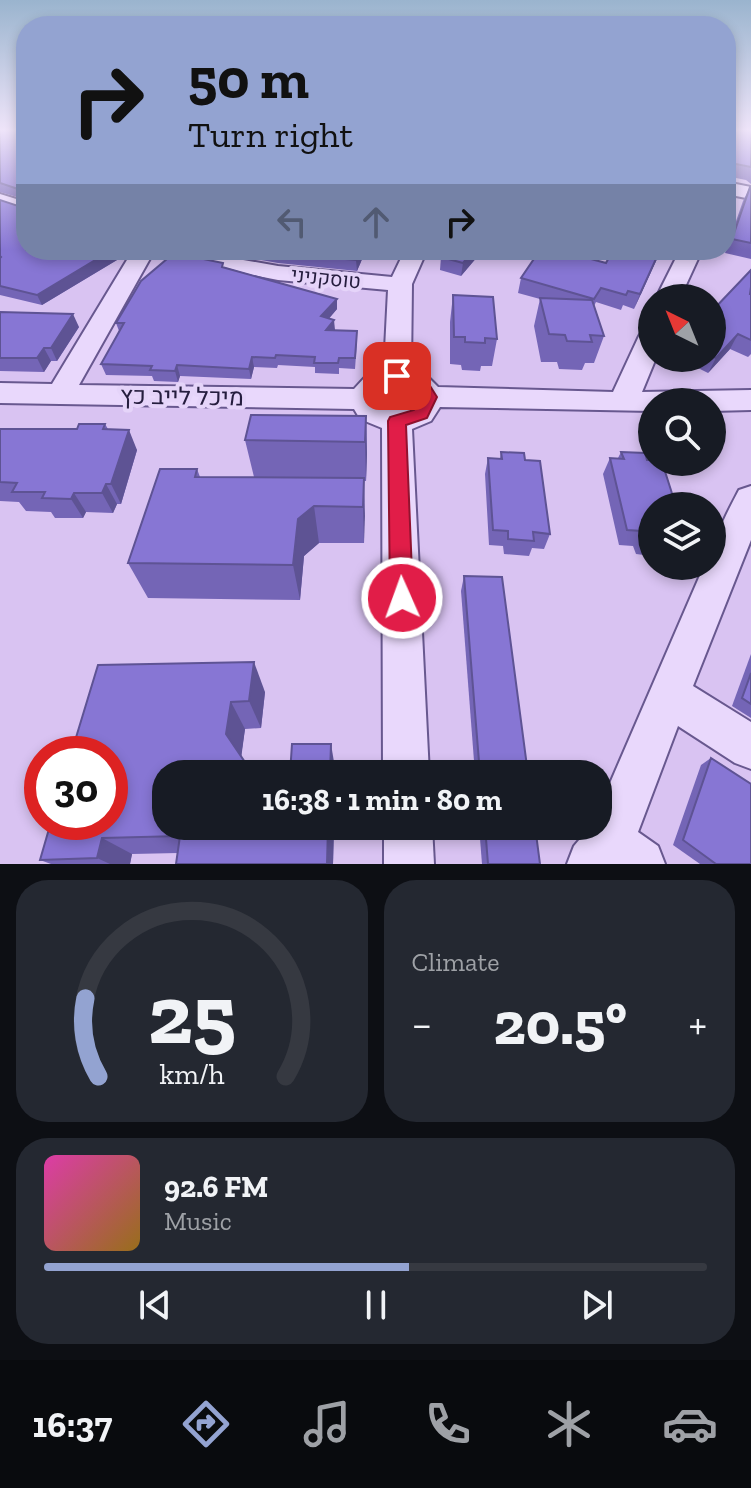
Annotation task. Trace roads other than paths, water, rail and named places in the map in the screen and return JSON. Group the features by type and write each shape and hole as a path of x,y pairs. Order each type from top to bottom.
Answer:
{"street":[{"path":"60,394 138,260"},
{"name":"טוסקניני","path":"197,260 326,280 400,284"},
{"path":"397,376 400,284 411,260"},
{"path":"675,284 686,260"},
{"path":"623,402 638,368"},
{"path":"397,376 421,385 429,397 421,414 397,421 370,412 364,399 370,385 397,376"},
{"name":"מיכל לייב כץ","path":"0,393 364,399"},
{"path":"429,397 623,402 750,401"},
{"path":"397,421 406,760"},
{"path":"614,856 668,695 751,499"},
{"path":"668,695 751,747"},
{"path":"408,840 409,864"}]}
